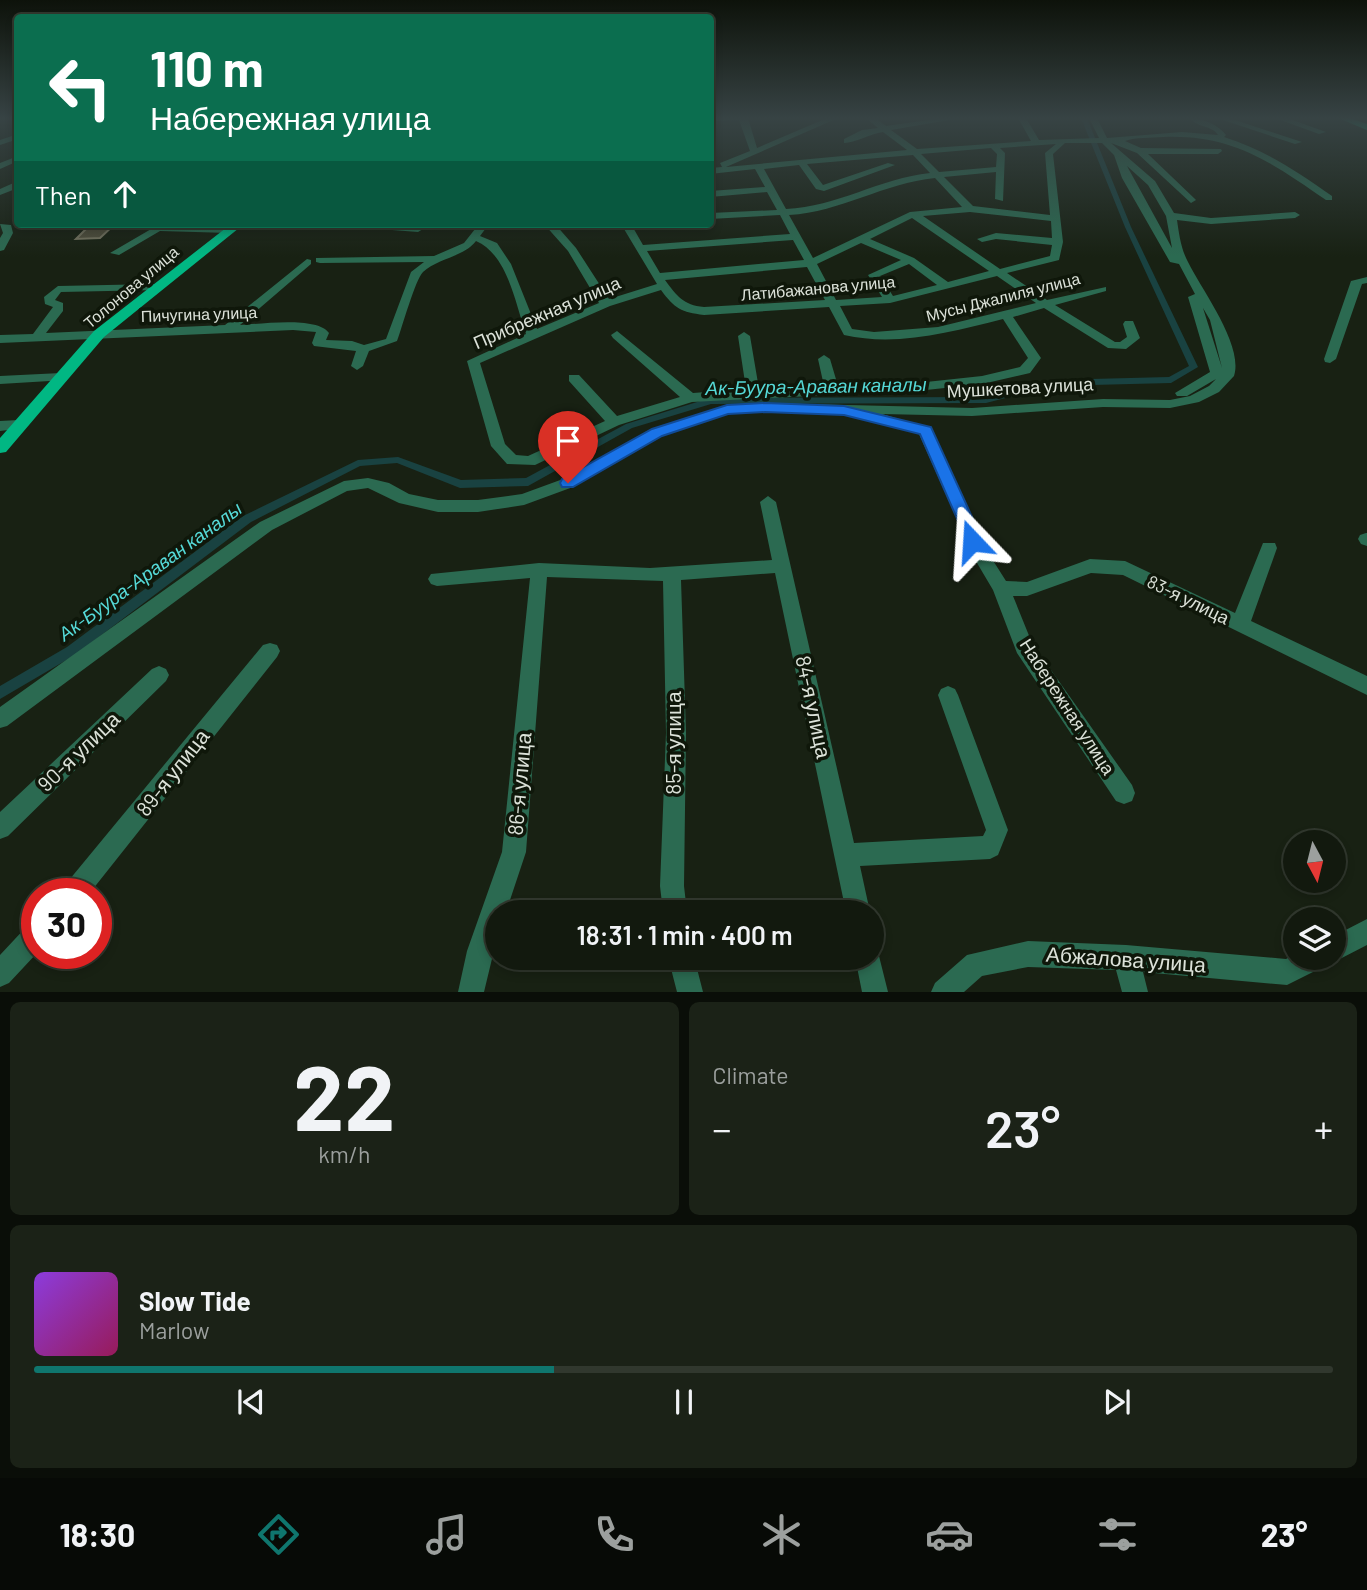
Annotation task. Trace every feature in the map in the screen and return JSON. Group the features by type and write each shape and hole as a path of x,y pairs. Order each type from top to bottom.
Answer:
{"main road":[{"name":"Толонова улица","path":"0,448 99,334 233,228"}],"street":[{"path":"714,170 783,164"},
{"path":"803,164 819,187 824,188 890,164"},
{"path":"926,164 970,208"},
{"path":"1000,199 1001,164"},
{"path":"982,239 996,236 1058,242 1050,164"},
{"path":"1120,164 1198,305 1217,373 1182,393"},
{"name":"Мушкетова улица","path":"0,719 266,526 344,486 368,483 383,487 405,499 438,506 478,506 524,499 568,483 657,432 727,409 765,407 972,412 1103,403 1170,404 1194,399 1214,389 1229,373 1227,355 1216,320 1175,244 1171,216 1152,183 1132,164"},
{"path":"1154,164 1191,200"},
{"path":"1280,164 1329,198"},
{"name":"Мусы Джалиля улица","path":"758,166 848,332 864,337 928,333 1102,289"},
{"path":"714,216 809,211 907,178 1001,169"},
{"path":"714,194 770,189"},
{"path":"913,214 970,208 1055,218"},
{"path":"913,214 1043,303 1112,345 1122,346 1134,338 1129,324"},
{"name":"Прибрежная улица","path":"913,214 811,264 660,282 473,361 498,446 512,460 530,461 614,422 690,398 926,386 982,380 1025,370 1035,358 1005,313"},
{"path":"1171,216 1210,221 1295,215"},
{"path":"115,253 158,228"},
{"path":"405,228 418,229"},
{"path":"357,366 363,349 391,341 416,272 436,259 468,245 481,228"},
{"path":"554,228 563,236 606,304"},
{"name":"Латибажанова улица","path":"628,228 660,282 676,303 688,309 704,311 890,300 1055,258 1058,242"},
{"path":"0,248 8,233 3,229"},
{"path":"475,237 493,245 506,264 533,335"},
{"path":"641,248 796,237"},
{"path":"864,240 910,260 946,285"},
{"path":"320,260 436,259"},
{"path":"890,300 874,275 910,260"},
{"path":"228,329 307,262"},
{"path":"1330,359 1357,281 1367,280"},
{"path":"36,338 57,311 58,305 50,302 58,289 156,287"},
{"name":"Пичугина улица","path":"0,339 293,326 320,328 323,333 318,343 352,345 363,349"},
{"path":"617,335 690,398"},
{"path":"744,336 753,393"},
{"path":"824,359 832,390"},
{"path":"0,380 61,377"},
{"path":"574,378 614,422"},
{"path":"671,405 689,421"},
{"name":"Набережная улица","path":"844,411 925,430 970,530 972,541 1001,589 1024,647 1124,793"},
{"path":"0,426 19,425"},
{"name":"84-я улица","path":"768,502 855,900"},
{"path":"1240,625 1269,548"},
{"path":"437,579 539,570 672,574 782,566"},
{"name":"83-я улица","path":"1001,589 1027,589 1090,566 1125,569 1367,686"},
{"name":"86-я улица","path":"471,992 480,951 514,852 539,570"},
{"name":"85-я улица","path":"672,574 676,733 673,900"},
{"name":"89-я улица","path":"87,878 270,651"},
{"name":"90-я улица","path":"0,828 159,675"},
{"path":"845,855 990,847 997,830 948,695"},
{"path":"1346,943 1367,932"},
{"path":"0,974 21,951"},
{"name":"Абжалова улица","path":"944,992 976,964 1028,954 1126,958 1287,972 1291,970"},
{"path":"1126,958 1135,992"},
{"path":"684,970 690,992"},
{"path":"871,970 875,992"}],"building":[{"path":"87,228 111,228 100,238 76,239"}],"waterway":[{"name":"Ак-Буура-Араван каналы","path":"0,693 71,651 247,519 358,463 398,460 460,484 528,482 629,426 710,401 986,400 1052,383 1171,380 1194,367 1128,227 1103,164"}],"route":[{"path":"568,483 657,432 727,409 765,407 844,411 925,430 970,530 972,541"}]}
